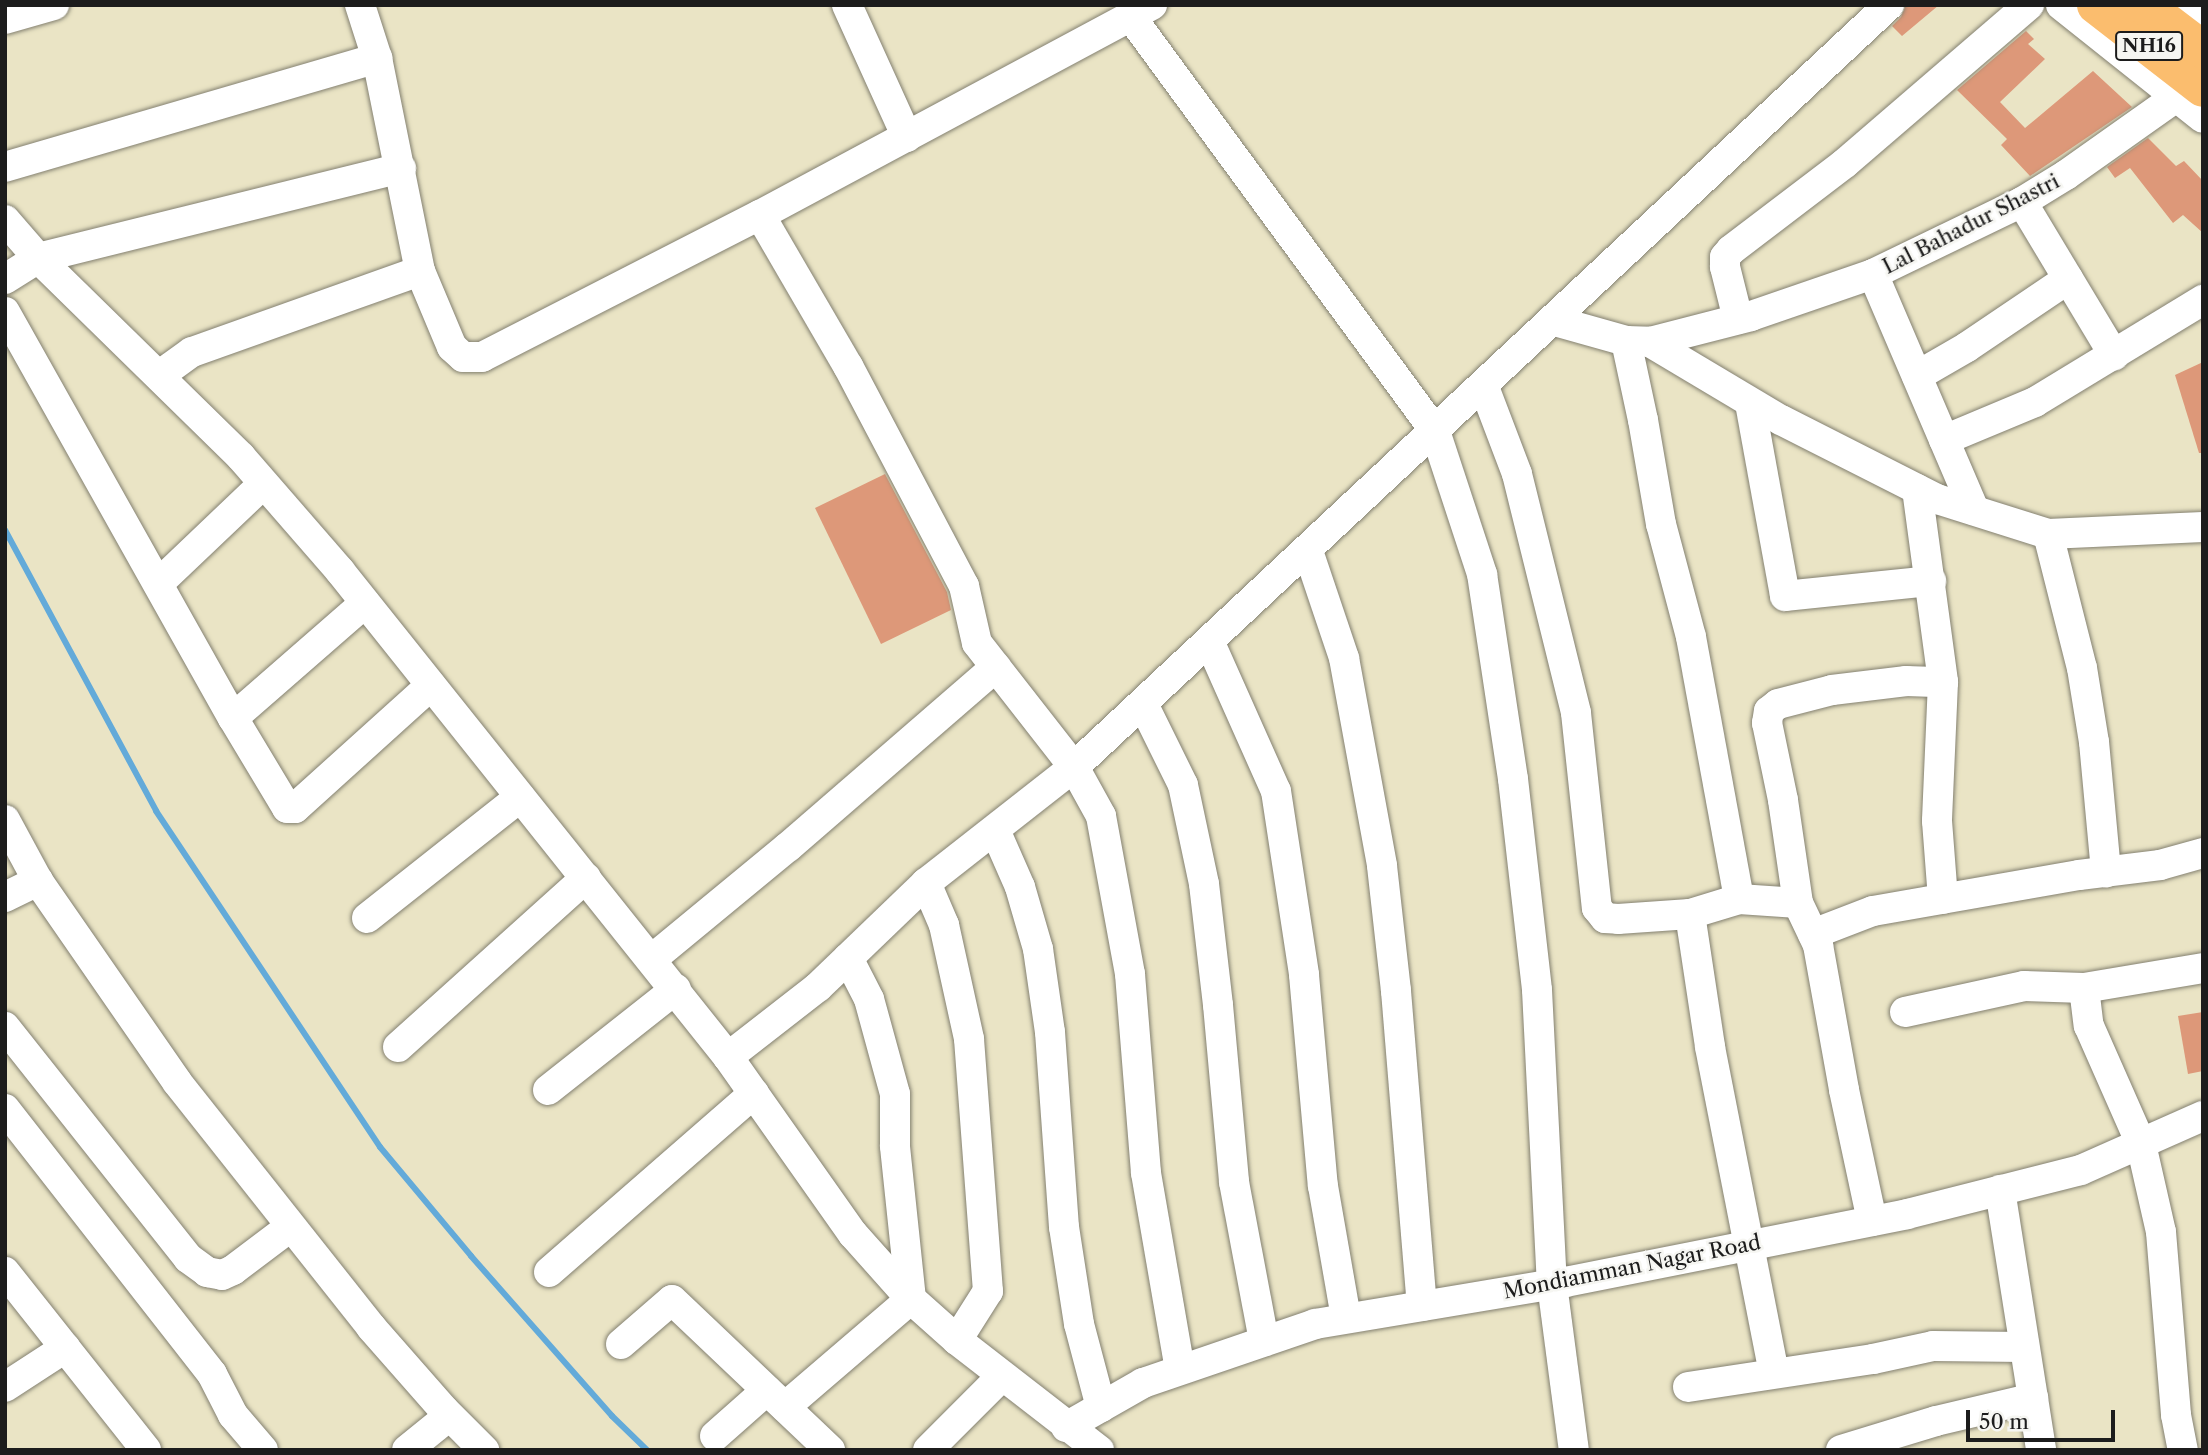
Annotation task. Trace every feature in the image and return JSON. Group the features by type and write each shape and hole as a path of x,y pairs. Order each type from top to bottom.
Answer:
{"highway":[{"name":"NH16","path":"2096,5 2190,92"},
{"name":"NH16","path":"2144,5 2203,50"}],"street":[{"path":"5,19 54,5"},
{"path":"360,5 377,58 420,271 452,346 463,357 482,358 760,215 1142,11 1435,431 1482,574 1513,779 1537,990 1552,1284 1574,1450"},
{"path":"847,5 906,136"},
{"path":"728,1057 818,987 926,883 1074,767 1555,321 1889,5"},
{"path":"1738,319 1725,267 1725,257 1731,250 1845,163 2029,5"},
{"path":"2061,5 2190,92 2203,118"},
{"path":"2180,5 2203,22"},
{"path":"5,167 377,58"},
{"name":"Lal Bahadur Shastri","path":"1638,342 1738,319 1873,274 2022,202 2190,92"},
{"path":"5,279 38,258 401,168"},
{"path":"2022,202 2114,355"},
{"path":"760,215 848,366 964,586 977,643 1074,767 1101,816 1130,974 1146,1172 1180,1370"},
{"path":"5,220 38,258 241,457 262,485 365,603 676,989 728,1057 853,1234 911,1300 1001,1377 1097,1449"},
{"path":"160,375 192,352 420,271"},
{"path":"1873,274 1974,510"},
{"path":"1917,376 2009,320 2068,279"},
{"path":"1944,440 2035,402 2203,300"},
{"path":"5,312 233,718 287,808 295,808 432,685"},
{"path":"1555,321 1638,342 1917,489 2048,534 2203,527"},
{"path":"1638,342 1643,420 1661,524 1691,637 1739,899"},
{"path":"1484,387 1517,474 1576,713 1597,908 1605,918 1618,919 1690,914 1739,899 1798,903"},
{"path":"1750,402 1786,596 1931,581"},
{"path":"159,583 262,485"},
{"path":"1917,489 1943,682 1937,821 1943,899"},
{"path":"2048,534 2082,668 2094,742 2106,872"},
{"path":"1308,551 1344,658 1382,866 1396,991 1422,1306"},
{"path":"233,718 365,603"},
{"path":"1210,643 1276,791 1304,975 1323,1186 1346,1318"},
{"path":"652,959 788,847 996,667"},
{"path":"1872,1221 1844,1090 1818,945 1798,903 1767,723 1769,711 1778,704 1832,690 1894,682 1943,682"},
{"path":"1143,704 1183,785 1204,884 1234,1182 1264,1341"},
{"path":"367,918 520,797"},
{"path":"5,820 38,881 177,1082 371,1328 449,1416 484,1450"},
{"path":"995,830 1020,887 1038,949 1050,1032 1064,1227 1079,1324 1101,1406"},
{"path":"1813,934 1873,911 2160,865 2203,853"},
{"path":"398,1047 586,878"},
{"path":"5,897 38,881"},
{"path":"926,883 944,925 969,1039 988,1291 957,1340"},
{"path":"1690,914 1710,1047 1774,1373"},
{"path":"848,958 869,999 895,1094 895,1146 911,1300"},
{"path":"1905,1013 2024,986 2084,988 2203,968"},
{"path":"2084,988 2089,1026 2141,1144 2161,1232 2176,1415 2183,1450"},
{"path":"548,1090 676,989"},
{"path":"5,1027 188,1258 206,1272 222,1275 233,1270 290,1227"},
{"path":"549,1272 754,1093"},
{"path":"5,1109 212,1374 233,1415 263,1450"},
{"name":"Mondiamman Nagar Road","path":"1066,1427 1143,1382 1315,1324 1552,1284 1872,1221 2081,1170 2203,1116"},
{"path":"2000,1191 2041,1450"},
{"path":"5,1272 146,1450"},
{"path":"621,1345 671,1300 830,1450"},
{"path":"715,1436 776,1398 911,1300"},
{"path":"1688,1387 1873,1359 1933,1346 2024,1347"},
{"path":"5,1387 65,1348"},
{"path":"928,1450 1001,1377"},
{"path":"1841,1450 1936,1421 2033,1398"},
{"path":"407,1450 449,1416"}],"building":[{"path":"1906,5 1939,5 1902,36 1892,26 1901,17"},
{"path":"2026,31 2034,39 2028,44 2045,59 2000,102 2025,128 2093,71 2132,107 2030,176 2001,145 2007,139 1957,90"},
{"path":"2148,138 2176,166 2184,161 2203,181 2203,233 2183,215 2173,223 2130,168 2115,178 2107,167"},
{"path":"2203,362 2203,453 2199,453 2175,375"},
{"path":"885,474 947,592 951,610 881,644 815,508"},
{"path":"2203,1012 2203,1071 2188,1074 2178,1016"}],"waterway":[{"path":"5,530 156,811 380,1147 471,1256 612,1416 647,1450"}]}
